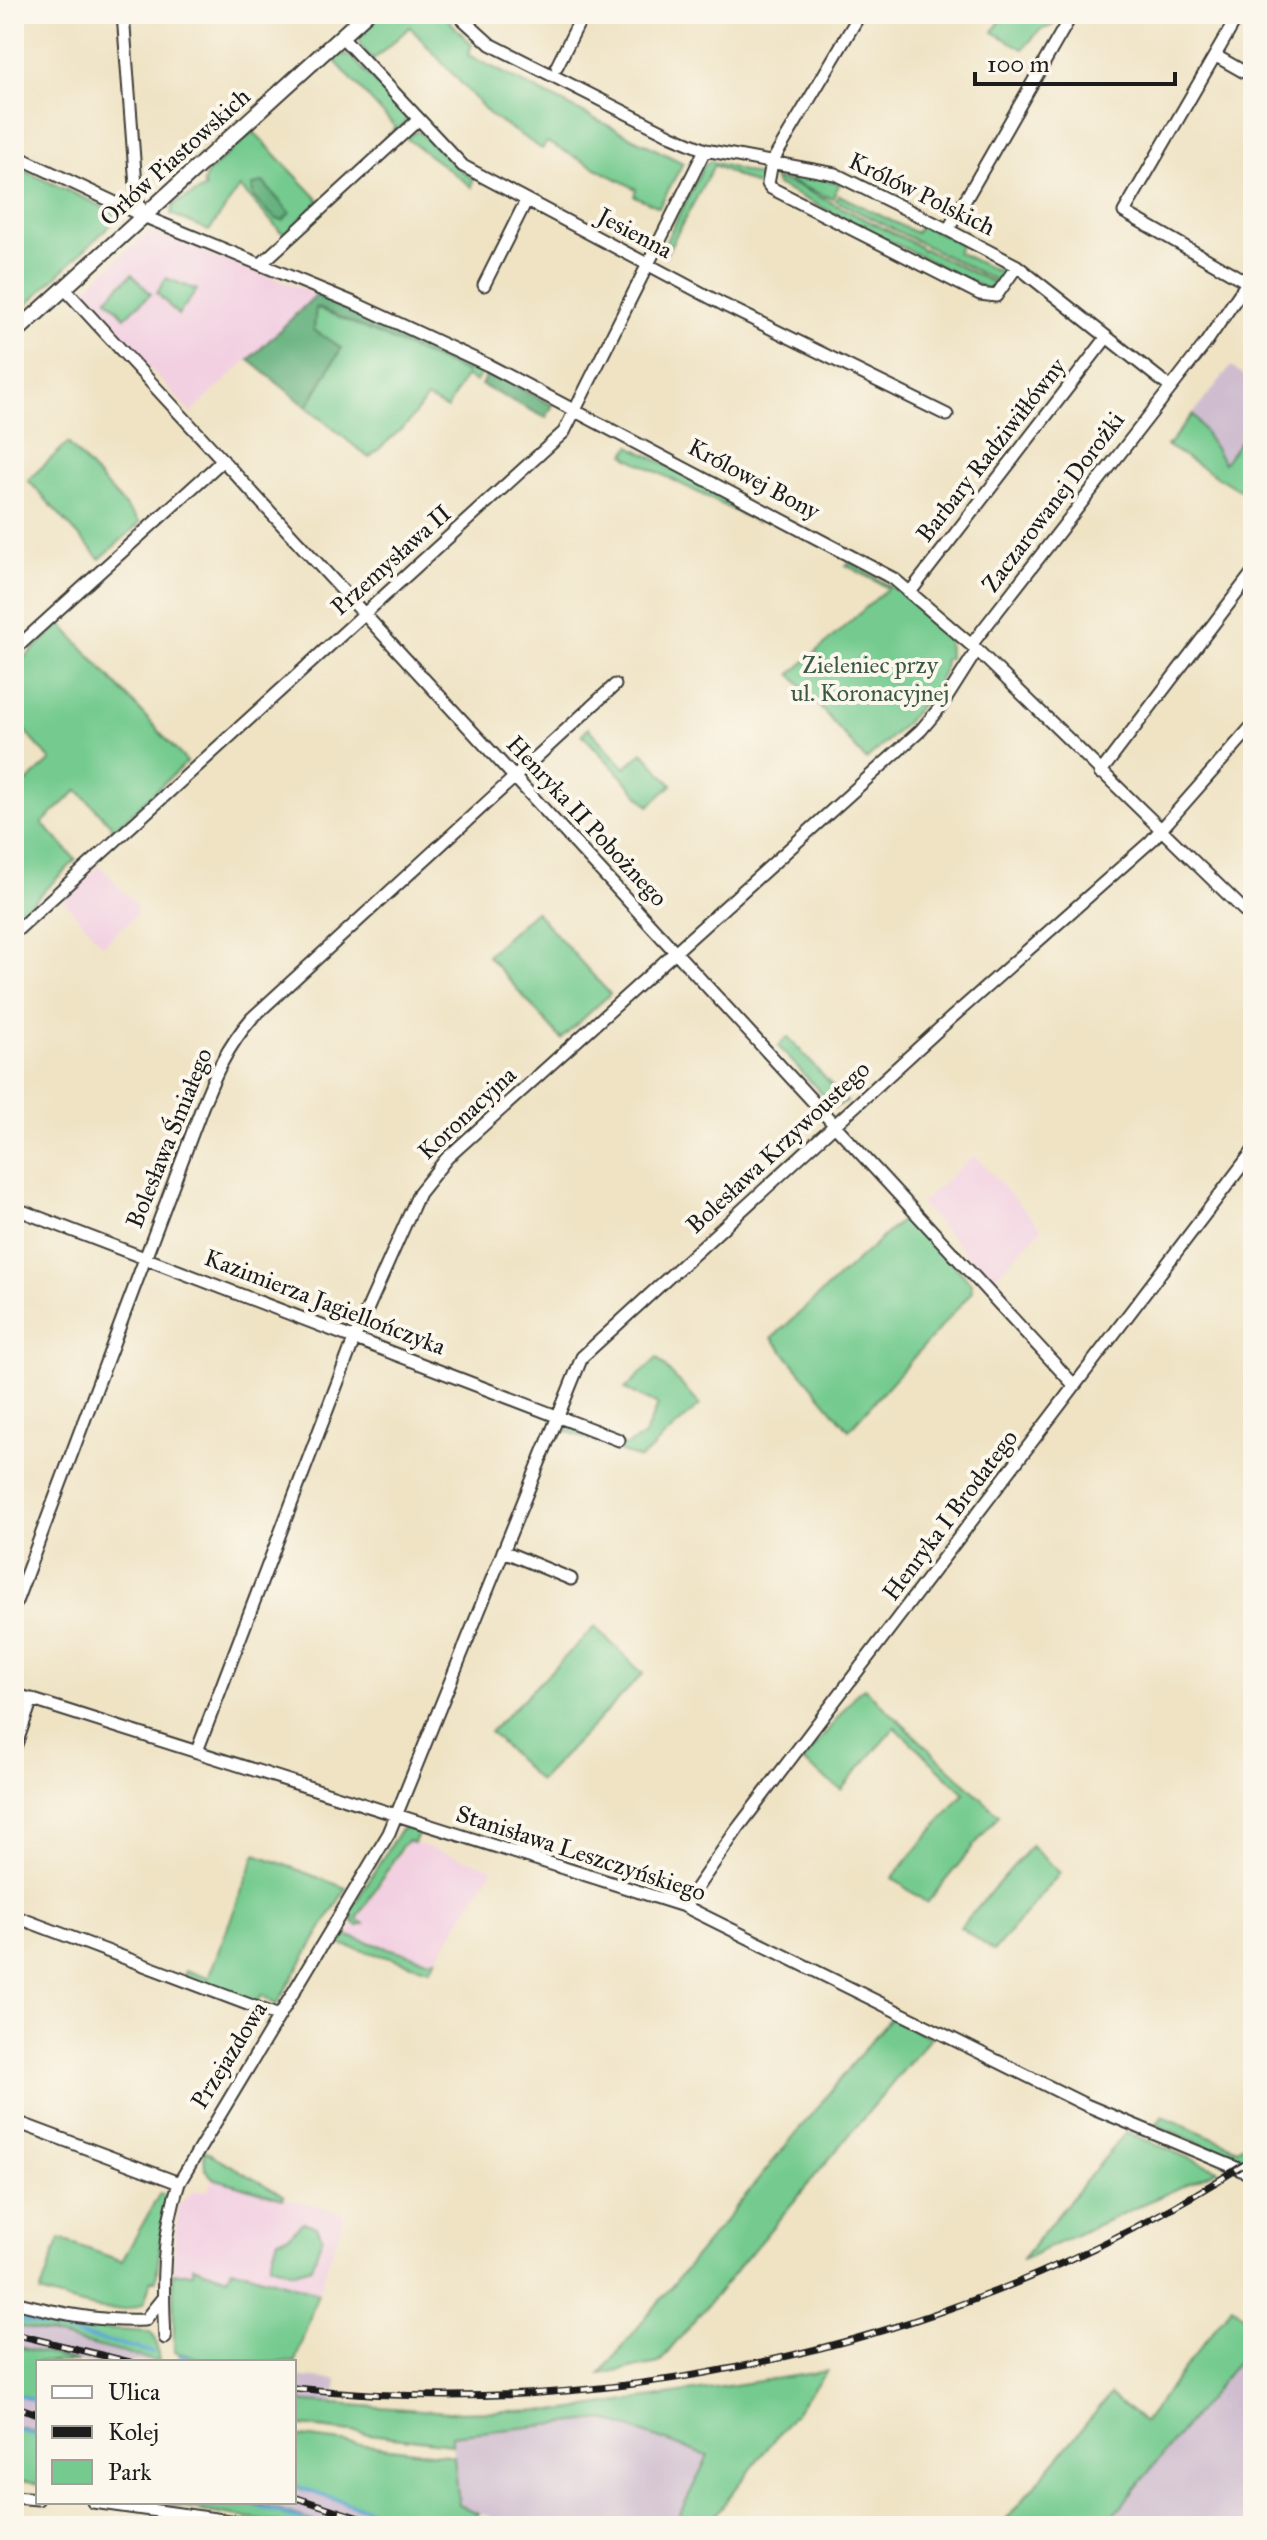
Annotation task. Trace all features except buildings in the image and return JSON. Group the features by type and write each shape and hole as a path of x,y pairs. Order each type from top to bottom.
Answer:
{"street":[{"path":"123,14 137,199 143,216"},
{"name":"Orłów Piastowskich","path":"14,334 366,14"},
{"name":"Królów Polskich","path":"457,14 490,44 705,150 850,180 1017,266 1170,387"},
{"path":"557,66 583,14"},
{"path":"860,14 772,162 768,184 980,294 996,296 1017,266"},
{"path":"948,230 1072,14"},
{"path":"1239,14 1124,212 1251,281"},
{"name":"Jesienna","path":"341,36 463,166 647,265 947,415"},
{"path":"1216,56 1253,77"},
{"path":"261,264 418,120"},
{"name":"Przemysława II","path":"14,933 564,432 705,150"},
{"name":"Królowej Bony","path":"14,155 143,216 432,338 871,565 911,591 974,648 1253,919"},
{"path":"484,285 526,201"},
{"name":"Zaczarowanej Dorożki","path":"974,648 1251,281"},
{"name":"Henryka II Pobożnego","path":"65,289 1074,1385"},
{"name":"Barbary Radziwiłłówny","path":"911,591 1107,337"},
{"path":"14,650 223,460"},
{"path":"1100,773 1253,572"},
{"name":"Koronacyjna","path":"197,1751 355,1337 426,1182 447,1158 921,730 942,705 974,648"},
{"name":"Bolesława Śmiałego","path":"14,1607 218,1066 234,1039 252,1018 615,685"},
{"name":"Bolesława Krzywoustego","path":"396,1817 556,1414 582,1357 1161,831 1253,725"},
{"name":"Henryka I Brodatego","path":"684,1906 738,1828 1253,1151"},
{"name":"Kazimierza Jagiellończyka","path":"14,1208 619,1440"},
{"path":"503,1551 571,1579"},
{"name":"Stanisława Leszczyńskiego","path":"14,1694 684,1906 1086,2105 1253,2175"},
{"path":"14,1750 32,1699"},
{"name":"Przejazdowa","path":"165,2338 163,2299 167,2232 179,2183 383,1846 396,1817"},
{"path":"14,1916 279,2016"},
{"path":"14,2121 179,2183"},
{"path":"14,2302 90,2319 133,2321 150,2317 163,2299"},
{"path":"14,2497 36,2499"},
{"path":"107,2504 266,2526"}],"shaded area":[{"path":"149,231 317,294 191,413 81,292"},
{"path":"1231,366 1253,382 1253,423 1224,463 1193,414"},
{"path":"100,866 137,906 136,915 103,945 63,900"},
{"path":"975,1155 1042,1229 991,1281 920,1203"},
{"path":"408,1841 493,1868 430,1969 342,1945"},
{"path":"213,2178 345,2214 318,2293 231,2268 227,2279 194,2266 193,2273 173,2273 178,2205 194,2191 208,2191"},
{"path":"14,2325 146,2360 70,2360 14,2346"},
{"path":"1239,2362 1253,2374 1253,2526 1105,2526"},
{"path":"296,2376 337,2380 335,2407 296,2401"},
{"path":"14,2393 36,2400 36,2432 14,2426"},
{"path":"605,2419 708,2456 674,2526 514,2526 459,2505 451,2435"},
{"path":"296,2486 417,2526 327,2526 260,2504 296,2504"}],"green space":[{"path":"382,14 443,14 472,45 468,55 683,163 659,207 634,196 636,189 547,142 542,149 491,116 410,27 373,60 360,45 359,36"},
{"path":"993,14 1059,14 1052,26 1040,30 1023,49 993,32 1001,19"},
{"path":"337,54 351,56 407,117 405,123 374,152 372,150 396,128 333,59"},
{"path":"253,131 320,201 287,232 281,232 240,187 209,231 171,214 174,204 206,188 203,184 207,173"},
{"path":"414,132 420,132 451,163 473,179 472,187 407,139"},
{"path":"710,161 763,177 760,187 714,165 665,256 660,253 703,167"},
{"path":"14,166 121,215 14,317"},
{"path":"782,170 840,183 832,199 775,175"},
{"path":"774,179 800,187 919,246 922,251 924,249 998,285 988,290 777,185"},
{"path":"263,182 290,213 283,220 276,219 253,197 252,186"},
{"path":"839,195 916,233 921,224 961,244 957,252 996,271 1001,263 1005,273 1000,283 835,200"},
{"path":"132,274 151,294 125,317 107,298"},
{"path":"166,278 197,290 178,315 157,293"},
{"path":"317,294 472,364 467,373 316,307 314,330 341,348 307,407 249,360"},
{"path":"315,307 467,372 472,364 483,369 476,382 465,376 447,409 427,398 408,423 369,458 307,407 341,349 314,330"},
{"path":"488,372 553,405 546,418 481,385"},
{"path":"1193,414 1224,463 1253,423 1253,482 1248,479 1239,490 1167,446"},
{"path":"68,443 140,523 100,559 28,480"},
{"path":"630,446 760,514 757,522 629,458 625,454"},
{"name":"Zieleniec przy ul. Koronacyjnej","path":"850,562 906,596 948,632 949,659 945,659 936,684 914,713 866,760 791,674 888,588 846,565"},
{"path":"61,624 187,762 111,832 111,825 78,790 42,823 76,860 14,920 14,784 19,789 51,760 14,719 14,667"},
{"path":"588,728 625,768 643,752 672,785 649,806 582,734"},
{"path":"535,911 610,994 561,1039 487,955"},
{"path":"788,1037 847,1102 834,1107 778,1046"},
{"path":"907,1215 971,1283 972,1292 849,1430 772,1338"},
{"path":"657,1358 700,1405 640,1459 566,1431 568,1426 626,1446 644,1436 658,1405 625,1389"},
{"path":"595,1627 643,1674 539,1781 490,1732"},
{"path":"864,1688 999,1815 927,1903 892,1878 964,1793 895,1727 841,1790 803,1762"},
{"path":"407,1827 419,1831 414,1843 408,1841 402,1846 357,1919 364,1924 354,1924 350,1911 400,1830"},
{"path":"1031,1846 1060,1873 994,1951 960,1927"},
{"path":"256,1854 346,1888 276,2005 262,1995 256,2004 184,1976 186,1970 208,1978"},
{"path":"338,1933 428,1960 437,1958 430,1969 331,1942"},
{"path":"890,2018 931,2037 659,2363 600,2374"},
{"path":"1163,2116 1237,2148 1253,2137 1253,2152 1241,2161 1156,2125"},
{"path":"1126,2132 1218,2170 1021,2260"},
{"path":"204,2150 284,2196 283,2199 213,2178 205,2169"},
{"path":"160,2193 166,2196 156,2280 151,2280 144,2303 133,2308 106,2309 40,2293 60,2239 122,2261"},
{"path":"303,2222 317,2227 322,2237 312,2267 294,2272 270,2265 278,2239 288,2236"},
{"path":"193,2266 227,2278 231,2268 318,2293 296,2360 206,2360 174,2352 173,2273 193,2273"},
{"path":"1232,2306 1253,2323 1253,2343 1105,2526 1001,2526 1110,2395 1144,2422"},
{"path":"14,2311 86,2328 150,2332 156,2340 159,2360 151,2360 14,2325"},
{"path":"14,2346 70,2360 36,2360 36,2400 14,2393"},
{"path":"827,2371 707,2526 674,2526 708,2456 605,2419 452,2435 452,2444 296,2425 296,2401 449,2412 567,2410"},
{"path":"14,2426 36,2432 36,2484 14,2480"},
{"path":"296,2436 454,2456 459,2505 478,2513 472,2526 417,2526 296,2486"},
{"path":"162,2504 259,2504 327,2526 292,2526"}],"waterway":[{"path":"14,2319 152,2352"},
{"path":"179,2356 196,2360"},
{"path":"14,2393 36,2401"},
{"path":"14,2428 36,2435"},
{"path":"296,2487 419,2526"},
{"path":"251,2504 319,2526"}],"railway":[{"path":"296,2388 420,2396 545,2393 670,2379 793,2355 914,2321 1031,2276 1145,2223 1253,2159"},
{"path":"14,2334 122,2360"},
{"path":"14,2406 36,2413"},
{"path":"296,2498 384,2526"}]}
